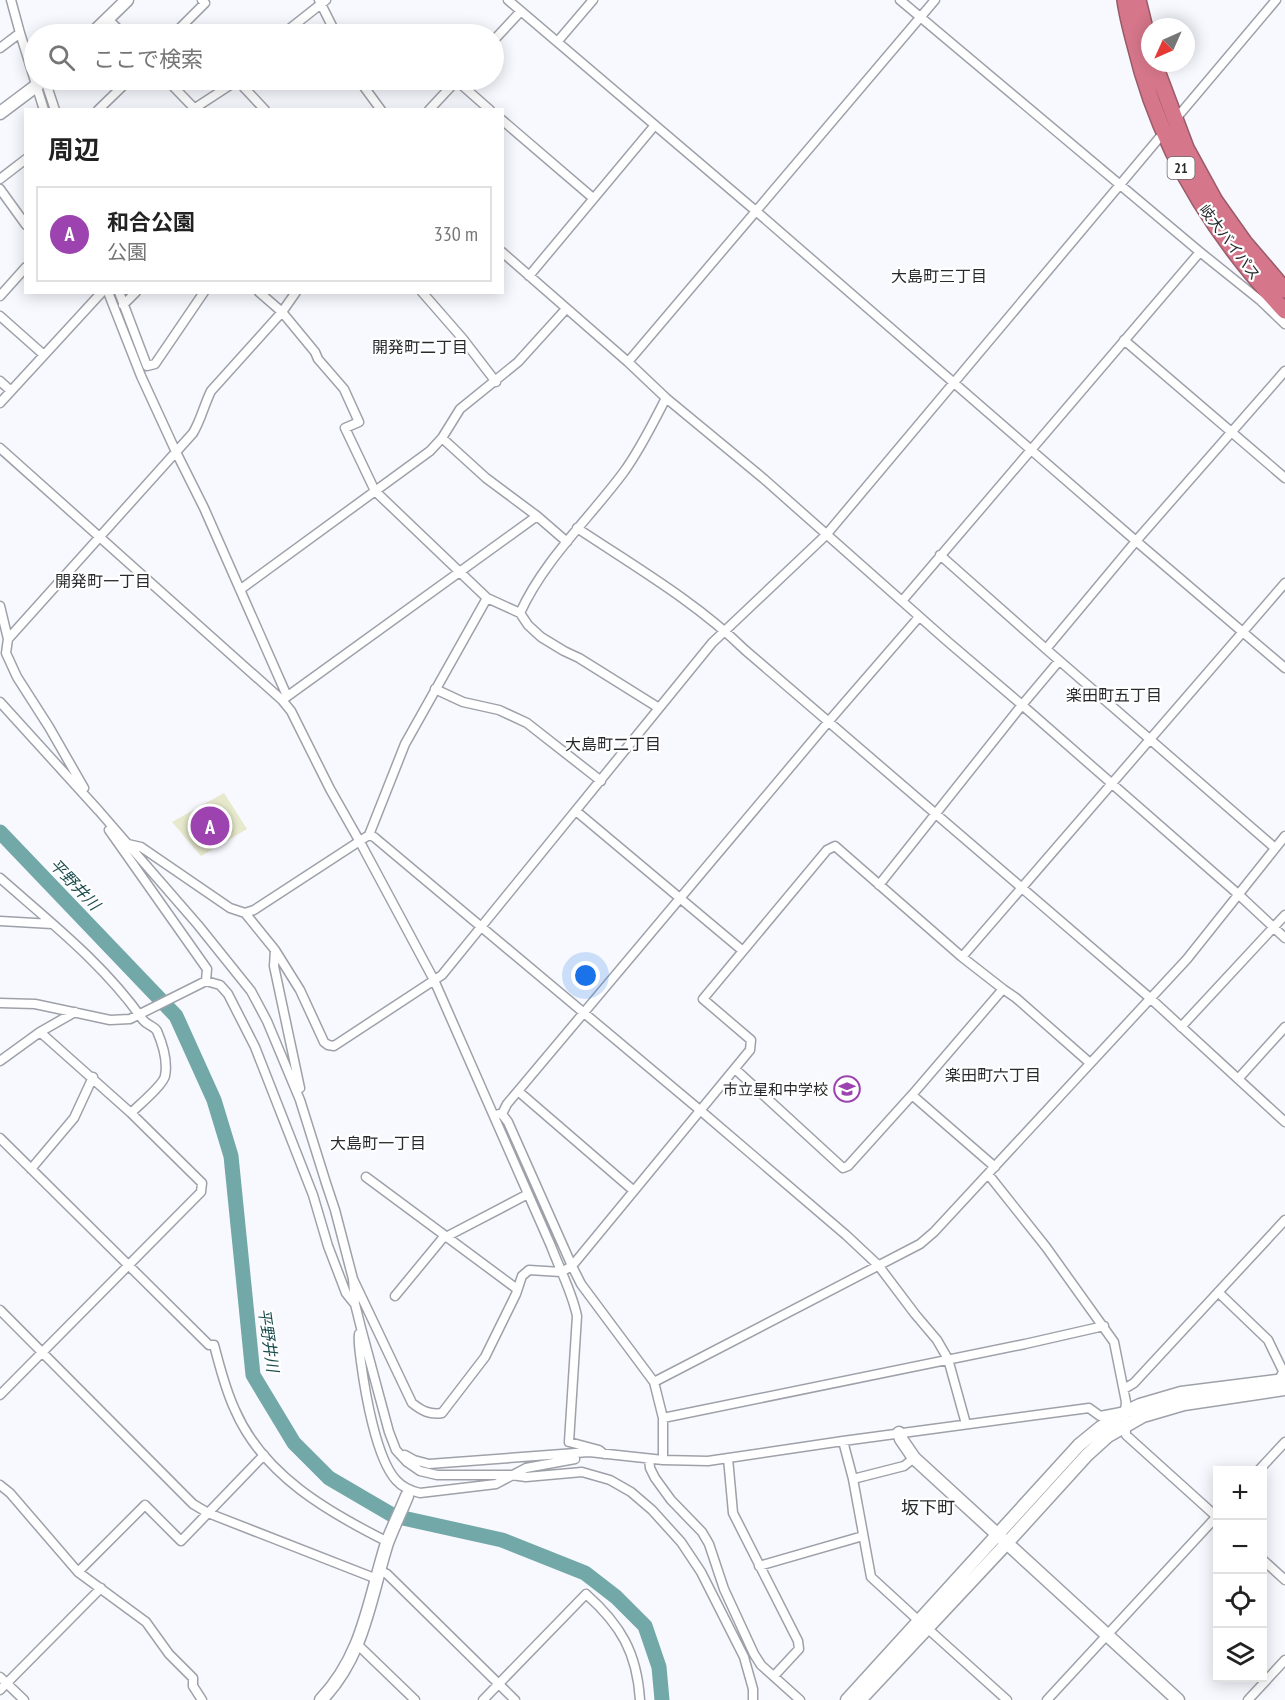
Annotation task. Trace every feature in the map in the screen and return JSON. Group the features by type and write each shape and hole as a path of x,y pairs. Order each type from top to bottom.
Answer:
{"highway":[{"name":"岐大バイパス","path":"1125,0 1141,73 1163,134 1203,207 1233,250 1285,311"},
{"path":"1138,0 1142,18"},
{"name":"岐大バイパス","path":"1157,72 1186,148 1215,201 1244,242 1283,283"}],"main road":[{"path":"103,24 128,0"},
{"path":"0,113 31,90"},
{"path":"1002,1539 1079,1445 1101,1427 1125,1412 1140,1405 1181,1393 1283,1378"},
{"path":"847,1700 923,1624 1002,1539 1108,1436 1143,1416 1283,1378"},
{"path":"899,1433 914,1458 1178,1700"},
{"path":"321,1700 338,1681 358,1645 388,1540 408,1493"},
{"path":"860,1700 923,1624"}],"street":[{"path":"11,0 24,42"},
{"path":"184,24 205,3 202,0"},
{"path":"508,0 1285,668"},
{"path":"558,41 593,0"},
{"path":"900,0 1261,301 1285,324"},
{"path":"628,362 935,0"},
{"path":"128,844 141,847 230,908 245,913 275,950 300,990 324,1042 328,1045 334,1046 442,975 712,643 826,535 1276,0"},
{"path":"295,24 322,1 332,24"},
{"path":"504,29 520,11"},
{"path":"108,19 113,24"},
{"path":"0,48 20,33"},
{"path":"43,90 45,108"},
{"path":"46,90 54,108"},
{"path":"100,108 119,90"},
{"path":"176,90 192,108"},
{"path":"195,108 222,90"},
{"path":"247,90 263,108"},
{"path":"366,90 380,108"},
{"path":"431,108 447,90"},
{"path":"467,90 488,108"},
{"path":"504,122 593,198"},
{"path":"529,276 655,125"},
{"path":"0,179 24,161"},
{"path":"0,189 24,222"},
{"path":"902,601 1200,252"},
{"path":"504,254 666,398 764,479 1238,894 1285,938"},
{"path":"2,291 24,269"},
{"path":"0,403 100,294"},
{"path":"109,294 141,376 241,589 291,711 330,789 434,980 551,1246 573,1298 577,1316 569,1443 599,1450 604,1454"},
{"path":"120,294 147,366 155,364 203,294"},
{"path":"123,305 134,294"},
{"path":"261,294 282,312 344,389 358,422 345,428 375,491 487,598 519,613 528,625 542,637 659,708"},
{"path":"8,639 193,433 200,423 211,391 282,312 295,294"},
{"path":"424,294 496,382"},
{"path":"241,589 430,451 442,438 460,409 518,362 566,309"},
{"path":"0,316 44,355"},
{"path":"1124,340 1285,478"},
{"path":"1046,649 1285,371"},
{"path":"0,381 11,391"},
{"path":"519,613 528,594 577,528 623,473 651,428 666,398"},
{"path":"442,438 486,478 537,516 567,542"},
{"path":"0,448 285,698"},
{"path":"285,698 537,516"},
{"path":"577,528 725,630 745,650 1150,998 1285,1122"},
{"path":"940,555 1275,848"},
{"path":"962,957 1285,583"},
{"path":"245,913 255,910 369,835 405,744 487,598"},
{"path":"0,606 8,639 6,653 17,677 111,833 207,969 206,981"},
{"path":"502,1114 507,1104 680,897 919,616"},
{"path":"879,885 1059,660"},
{"path":"435,689 463,702 499,710 527,723 600,781"},
{"path":"0,702 198,925 251,991 267,1021 300,1100 335,1210 353,1279 355,1304 361,1328 396,1450 420,1471 437,1475 526,1477 582,1472 610,1480 631,1492 681,1542 701,1572 744,1657 753,1689 753,1700"},
{"path":"576,811 743,951"},
{"path":"369,835 584,1012 846,1234 878,1265 937,1340 948,1359 966,1424"},
{"path":"654,1382 920,1244 934,1232 1187,959 1285,836"},
{"path":"353,1279 412,1403 420,1410 433,1415 442,1413 485,1357 522,1276 529,1270 561,1272 572,1266 750,1050 751,1040 703,999 827,850 835,846 962,957 1016,998 1090,1063"},
{"path":"0,878 85,954 144,1013 144,1021 156,1029 167,1060 165,1079 131,1113"},
{"path":"1181,1027 1285,915"},
{"path":"0,921 52,924"},
{"path":"275,950 274,966 299,1083 300,1100"},
{"path":"0,1003 35,1004 110,1020 130,1019 206,981 220,984 228,994 255,1047 313,1195 328,1246 346,1293 355,1304"},
{"path":"735,1069 843,1168 848,1166 912,1095 1003,989"},
{"path":"0,1061 40,1032 75,1012"},
{"path":"1238,1078 1285,1027"},
{"path":"0,1395 201,1192 202,1183 93,1077 40,1032"},
{"path":"31,1169 74,1118 93,1077"},
{"path":"518,1091 634,1191"},
{"path":"912,1095 992,1170 1104,1326 1114,1342 1124,1389 1126,1435 1213,1512"},
{"path":"492,1112 502,1114 508,1122 582,1284 654,1382 663,1418 663,1460"},
{"path":"0,1138 209,1345 214,1345 234,1410 264,1455 288,1480 319,1504 388,1540"},
{"path":"366,1177 518,1289"},
{"path":"395,1296 442,1239 528,1194"},
{"path":"1124,1389 1134,1383 1285,1220"},
{"path":"1218,1292 1268,1340 1283,1378"},
{"path":"0,1310 193,1504 208,1513 378,1574 387,1574 515,1700"},
{"path":"663,1418 1104,1326"},
{"path":"361,1328 358,1336 364,1386 374,1428 387,1468 408,1493 496,1484 526,1467 604,1454"},
{"path":"396,1450 414,1460 429,1464 589,1452 649,1459 708,1461 843,1440 1089,1408 1100,1416 1125,1412"},
{"path":"843,1440 872,1577 1007,1700"},
{"path":"1262,1466 1285,1442"},
{"path":"78,1572 145,1506 181,1541 264,1455"},
{"path":"728,1458 733,1513 798,1641 799,1649 774,1677"},
{"path":"853,1479 904,1466 914,1458"},
{"path":"649,1459 655,1478 671,1500 702,1532 709,1544 724,1589 754,1654 761,1665 800,1700"},
{"path":"0,1485 10,1493 78,1572 146,1622 169,1654 193,1678 193,1686 202,1700"},
{"path":"1047,1700 1213,1520"},
{"path":"759,1566 863,1536"},
{"path":"1267,1563 1285,1580"},
{"path":"24,1700 2,1683 101,1588"},
{"path":"483,1700 586,1594 604,1610 621,1633 632,1655 638,1677 640,1700"},
{"path":"358,1645 414,1700"},
{"path":"1248,1700 1285,1660"}],"green space":[{"path":"224,793 247,829 201,856 172,822"}],"waterway":[{"name":"平野井川","path":"0,832 176,1016 214,1100 231,1156 253,1375 294,1443 329,1478 394,1516 502,1540 585,1573 616,1597 645,1626 659,1667 662,1700"}],"place":[{"name":"和合公園","path":"210,826"},
{"name":"市立星和中学校","path":"847,1089"}],"district":[{"name":"大島町三丁目","path":"939,276"},
{"name":"開発町二丁目","path":"420,347"},
{"name":"開発町一丁目","path":"103,581"},
{"name":"楽田町五丁目","path":"1114,695"},
{"name":"大島町二丁目","path":"613,744"},
{"name":"楽田町六丁目","path":"993,1075"},
{"name":"大島町一丁目","path":"378,1143"},
{"name":"坂下町","path":"928,1507"}]}
